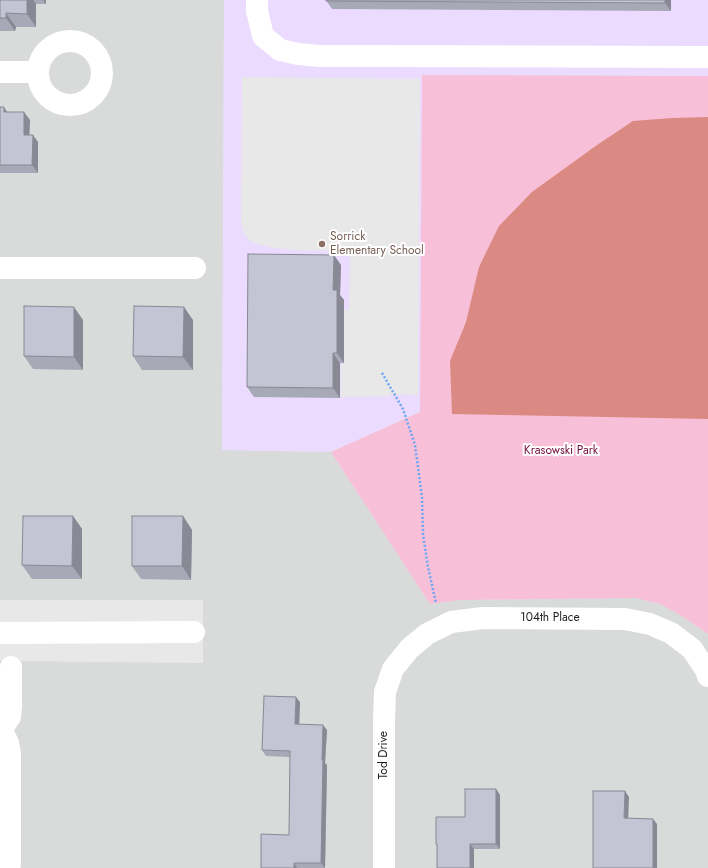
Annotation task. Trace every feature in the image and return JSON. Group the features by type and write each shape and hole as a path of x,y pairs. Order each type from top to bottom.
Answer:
{"street":[{"path":"256,0 263,36 280,50 298,54 320,56 708,57"},
{"path":"0,72 37,72"},
{"path":"0,268 195,268"},
{"name":"104th Place","path":"409,649 427,634 451,622 483,618 625,619 650,624 671,633 692,649 706,670 708,676"},
{"path":"0,633 194,632"},
{"name":"Tod Drive","path":"384,868 385,692 393,669 409,649"},
{"path":"0,728 4,726 10,717 11,667"},
{"path":"0,734 4,735 8,742 10,754 5,801 10,864"}],"path":[{"path":"382,373 403,409 415,445 422,497 423,534 428,567 442,626"}],"shaded area":[{"path":"0,0 224,0 222,450 331,452 430,604 460,600 636,598 660,604 682,616 708,634 708,868 0,868"},
{"name":"Sorrick Elementary School","path":"224,0 708,0 708,76 422,75 420,412 331,452 222,450"},
{"path":"242,77 420,79 418,395 390,394 389,396 341,397 341,364 344,364 344,310 349,310 350,251 290,250 270,247 254,243 248,239 243,231 241,222"},
{"path":"708,117 708,419 452,414 450,361 466,322 479,267 499,226 532,192 633,121"},
{"path":"0,600 203,600 203,663 0,661"}],"green space":[{"name":"Krasowski Park","path":"422,75 708,76 708,634 682,616 660,604 636,598 460,600 430,604 331,452 420,412"}],"building":[{"path":"0,0 27,0 27,14 6,13 6,18 0,18"},
{"path":"665,0 665,3 326,1"},
{"path":"0,107 4,107 4,112 24,112 24,135 33,135 32,165 0,165"},
{"path":"248,254 334,255 333,290 337,290 337,353 333,353 333,388 247,387"},
{"path":"24,306 74,307 74,357 24,356"},
{"path":"134,306 184,307 183,357 133,356"},
{"path":"23,516 73,516 72,566 22,565"},
{"path":"132,516 183,516 182,566 132,566"},
{"path":"264,696 296,697 295,724 323,725 321,863 294,863 294,868 261,868 261,834 289,835 290,751 262,750"},
{"path":"465,789 496,789 496,844 470,844 470,868 437,868 436,817 465,817"},
{"path":"593,791 625,791 624,818 653,819 653,868 593,868"}],"place":[{"name":"Sorrick Elementary School","path":"322,244"}]}
